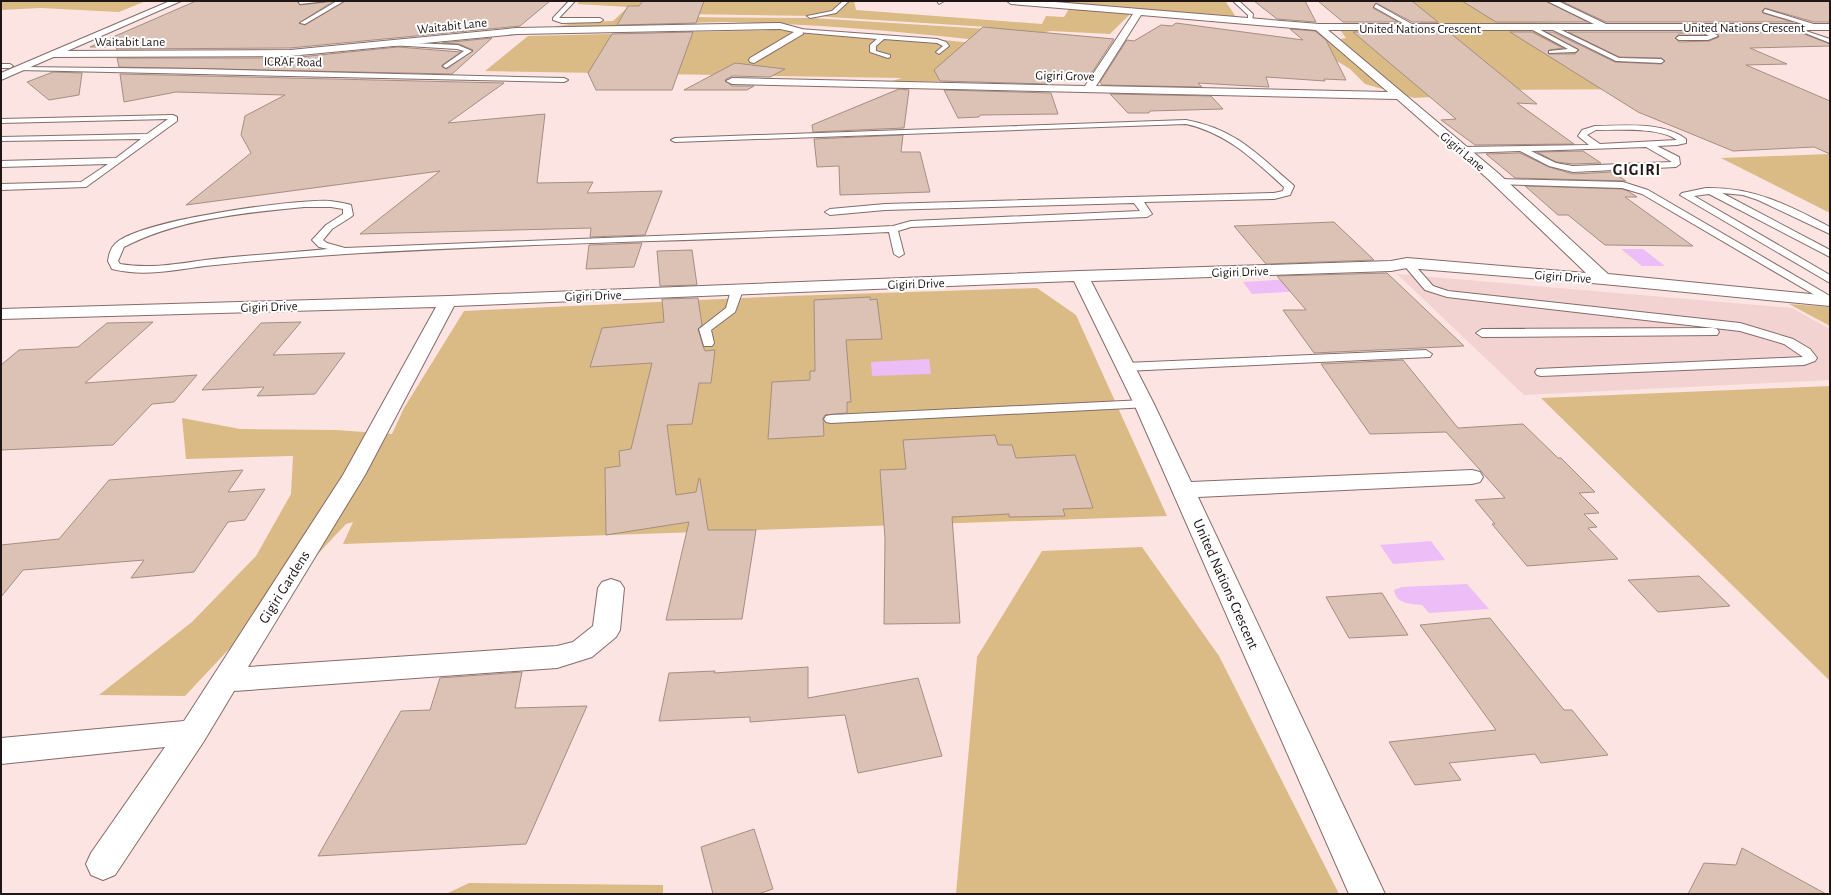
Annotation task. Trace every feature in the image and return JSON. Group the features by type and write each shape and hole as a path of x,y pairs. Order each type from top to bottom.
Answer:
{"street":[{"path":"4,67 161,1"},
{"path":"1,77 177,1"},
{"name":"United Nations Crescent","path":"1010,1 1138,13 1320,27 1830,27"},
{"path":"1551,1 1607,27"},
{"path":"1088,89 1138,13"},
{"name":"Waitabit Lane","path":"53,54 290,53 494,33 540,30 780,26 799,31"},
{"name":"Gigiri Lane","path":"1320,27 1397,96 1499,182 1603,278"},
{"path":"754,60 798,34 799,31"},
{"name":"Gigiri Grove","path":"732,81 1397,96"},
{"name":"Gigiri Drive","path":"1,314 448,301 1080,276 1391,266 1407,264 1603,278 1830,301"},
{"name":"United Nations Crescent","path":"1080,276 1144,404 1367,894"},
{"name":"Gigiri Gardens","path":"103,864 193,732 354,475 448,301"},
{"path":"1183,490 1472,477"},
{"path":"226,680 557,657 582,650 606,630 611,588"},
{"path":"1,751 193,732"}],"lane":[{"path":"300,2 324,1"},
{"path":"304,23 341,1"},
{"path":"572,1 555,19 562,21 600,20"},
{"path":"810,16 834,12 846,1"},
{"path":"1236,1 1251,15 1250,21"},
{"path":"1376,6 1415,28"},
{"path":"1765,11 1818,27"},
{"path":"1531,27 1575,50 1551,52"},
{"path":"1679,38 1708,38 1715,36 1696,27"},
{"path":"1794,27 1830,41"},
{"path":"1551,28 1618,60 1662,61"},
{"path":"799,31 937,41 944,43 946,46 939,52"},
{"path":"883,37 873,45 873,52 888,56"},
{"path":"392,44 458,47 469,51 446,66"},
{"name":"ICRAF Road","path":"21,69 197,71 564,80"},
{"path":"1,121 173,117 174,120 149,136 118,161 83,185 1,187"},
{"path":"675,140 1186,122 1209,127 1224,133 1238,142 1288,186 1286,193 1274,196 885,207 830,212"},
{"path":"1462,150 1598,147 1683,141 1674,134 1661,130 1595,128 1584,132 1582,136 1598,147"},
{"path":"1,139 149,136"},
{"path":"1522,149 1558,168 1574,169 1676,164 1676,159 1648,144"},
{"path":"1,164 118,161"},
{"path":"1499,182 1623,185 1634,188 1645,192 1830,301"},
{"path":"1830,231 1762,197 1735,191 1685,195 1830,280"},
{"path":"1713,192 1830,254"},
{"path":"345,251 323,245 317,240 329,227 348,215 348,207 341,204 326,203 265,209 178,224 136,238 121,245 115,252 112,261 116,267 134,270 166,269 214,262 345,251 893,229 911,224 1147,214 1137,200"},
{"path":"893,229 899,254"},
{"path":"1407,264 1429,288 1447,294 1740,327 1784,340 1808,353 1811,358 1804,361 1541,372"},
{"path":"1817,272 1830,272"},
{"path":"708,343 705,329 731,310 737,290"},
{"path":"1482,333 1759,332"},
{"path":"1125,367 1426,354"},
{"path":"831,419 1144,404"}],"shaded area":[{"path":"1,1 146,1 119,12 41,8 1,10"},
{"path":"854,1 856,10 1042,24 1046,16 1064,17 1069,9 1130,14 1110,34 1051,31 1011,38 988,27 813,16 682,14 621,23 613,28 554,27 579,22 613,21 628,7 577,4 579,2 575,2"},
{"path":"1033,1 1226,2 1236,17"},
{"path":"1386,1 1537,1 1581,22 1428,25 1404,17"},
{"path":"678,17 812,18 988,29 1012,44 833,27 725,22 632,26 630,21"},
{"path":"773,30 877,34 1018,47 1070,72 1066,81 969,79 970,81 889,82 902,78 485,71 528,36"},
{"path":"1340,30 1542,31 1654,89 1475,90 1470,95 1414,98 1365,84 1350,69 1327,55 1317,43 1346,38"},
{"path":"1830,154 1830,213 1721,158"},
{"path":"1621,249 1643,249 1665,266 1642,266"},
{"path":"1397,274 1792,308 1830,329 1830,380 1524,395"},
{"path":"1290,279 1301,291 1252,294 1243,282"},
{"path":"1037,288 1076,315 1167,516 343,544 353,522 346,524 185,696 99,695 192,622 256,556 291,494 293,456 186,459 182,418 240,429 336,430 392,434 404,408 464,311 787,296"},
{"path":"1789,304 1830,307 1830,326"},
{"path":"929,359 931,374 872,376 871,362"},
{"path":"1830,386 1830,681 1541,398"},
{"path":"1431,541 1445,560 1393,564 1380,545"},
{"path":"1142,547 1219,656 1339,894 956,894 977,657 1042,551"},
{"path":"1467,584 1489,609 1429,613 1422,605 1409,604 1401,601 1395,595 1394,590 1402,587"},
{"path":"469,883 663,885 663,894 446,894"}],"building":[{"path":"196,1 297,1 300,5 334,1 299,23 305,25 345,1 550,1 520,26 290,48 116,49 119,47 90,47"},
{"path":"643,1 704,1 696,23 617,25 628,6 639,6"},
{"path":"1254,1 1305,1 1316,22 1277,19"},
{"path":"1318,1 1412,1 1438,22 1412,22 1376,3 1373,8 1398,22 1343,22"},
{"path":"1462,1 1546,1 1588,22 1496,22"},
{"path":"1561,1 1830,1 1830,22 1814,22 1765,8 1762,11 1763,13 1793,22 1606,22"},
{"path":"1176,23 1303,40 1290,29 1315,31 1326,40 1346,80 1324,79 1325,81 1266,77 1269,87 1198,83 1202,87 1102,85 1100,82 1127,40 1134,41 1161,25 1172,26"},
{"path":"983,27 1114,39 1089,77 1045,72 1048,84 940,81 934,70"},
{"path":"693,32 672,90 596,90 588,73 612,34"},
{"path":"1353,32 1449,32 1537,104 1517,103 1574,144 1475,145 1441,120 1456,119"},
{"path":"1510,32 1532,32 1563,48 1549,50 1549,54 1575,54 1579,50 1546,32 1553,32 1615,62 1661,64 1665,61 1662,58 1619,57 1568,32 1697,32 1703,34 1679,34 1675,38 1679,42 1709,41 1719,37 1713,32 1799,32 1830,44 1830,46 1750,48 1787,64 1746,65 1830,101 1830,154 1814,147 1733,151 1638,112"},
{"path":"492,38 452,74 119,67 117,58 290,58 398,47 461,52 442,65 442,67 447,69 473,50 459,44 442,43"},
{"path":"735,63 785,69 770,77 732,76 725,80 732,86 754,86 747,90 684,90"},
{"path":"53,72 82,73 79,95 49,100 27,82"},
{"path":"120,74 504,83 448,123 545,114 537,183 593,182 587,193 662,191 645,235 590,237 591,228 360,234 440,171 186,205 251,153 241,135 245,116 285,95 176,92 124,102"},
{"path":"899,89 909,90 904,128 813,132 812,125"},
{"path":"944,90 1051,93 1058,114 980,115 979,117 958,118"},
{"path":"1110,94 1211,96 1223,109 1128,113"},
{"path":"903,135 901,152 920,152 930,192 840,195 839,166 817,167 814,139"},
{"path":"1583,151 1601,163 1573,164 1556,162 1537,152"},
{"path":"1520,153 1549,167 1573,174 1612,172 1626,181 1515,178 1486,154"},
{"path":"1525,186 1622,189 1628,191 1637,197 1625,197 1693,246 1605,245 1568,215 1558,215"},
{"path":"1334,222 1374,260 1266,264 1234,226"},
{"path":"642,243 634,267 586,269 589,245"},
{"path":"692,250 697,285 660,286 657,251"},
{"path":"1387,273 1464,346 1314,353 1283,310 1306,310 1277,276"},
{"path":"870,297 870,300 877,299 882,339 846,340 851,402 847,402 847,413 825,415 823,418 824,436 768,439 772,382 810,380 810,371 815,371 814,300"},
{"path":"698,298 702,325 698,329 703,346 705,351 715,350 711,383 699,383 692,424 667,425 676,495 696,492 699,478 708,530 756,530 742,619 666,620 689,522 606,535 605,468 620,466 619,451 631,449 652,363 590,367 602,328 664,322 662,299"},
{"path":"153,322 85,383 197,375 174,402 152,404 113,445 1,450 1,365 19,350 78,347 107,323"},
{"path":"301,322 273,355 345,353 315,394 257,396 264,387 202,390 261,323"},
{"path":"1403,360 1458,428 1523,424 1558,458 1561,458 1595,492 1579,493 1599,513 1584,514 1597,527 1588,528 1618,559 1527,566 1492,524 1495,524 1475,500 1505,498 1446,432 1370,434 1321,364"},
{"path":"995,435 998,445 1012,445 1016,458 1075,455 1093,508 1063,509 1065,516 1009,517 1009,514 952,517 960,623 884,624 885,538 880,470 906,469 903,440"},
{"path":"243,470 228,492 265,489 245,520 228,522 194,572 131,578 144,560 23,570 1,597 1,545 59,539 109,480"},
{"path":"1699,576 1730,606 1658,612 1628,580"},
{"path":"1382,593 1408,635 1349,638 1326,597"},
{"path":"1490,618 1564,710 1572,710 1608,755 1541,763 1535,754 1449,763 1461,780 1415,785 1389,742 1496,730 1420,625"},
{"path":"808,667 808,698 918,678 942,756 858,773 845,715 750,722 750,717 659,721 669,673 715,671 714,673"},
{"path":"522,672 515,708 587,706 526,844 318,856 401,711 430,710 440,678"},
{"path":"754,829 773,889 758,894 713,894 701,847"},
{"path":"1742,848 1826,894 1688,894 1704,863 1736,865"}],"district":[{"name":"GIGIRI","path":"1637,169"}]}
